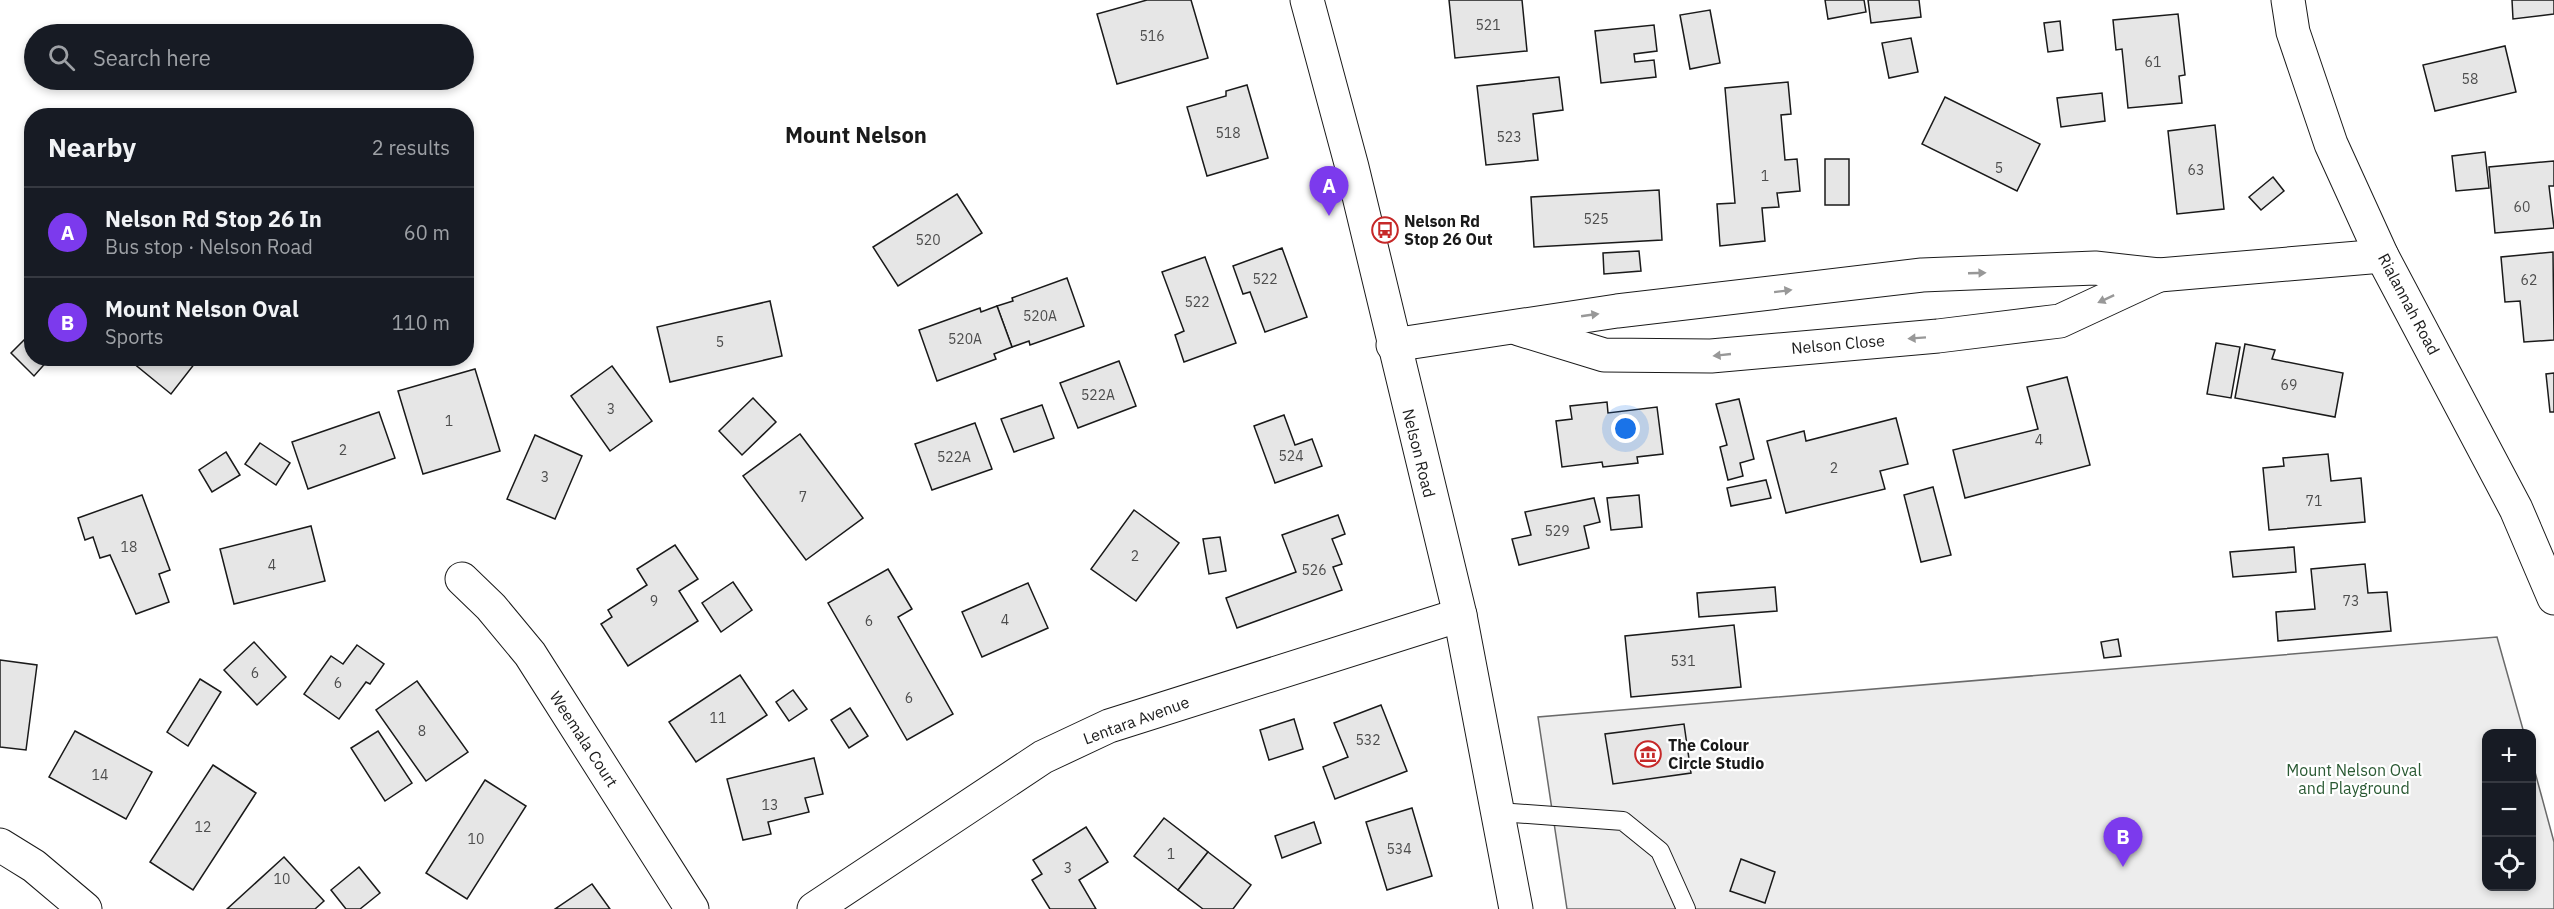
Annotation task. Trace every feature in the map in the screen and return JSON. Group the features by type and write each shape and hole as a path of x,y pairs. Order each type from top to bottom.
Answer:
{"street":[{"name":"Nelson Road","path":"1307,0 1352,167 1393,345 1460,615 1516,909"},
{"name":"Rialannah Road","path":"2288,0 2293,33 2331,144 2382,256 2516,508 2554,598"},
{"name":"Nelson Close","path":"1393,345 1617,311 1922,275 2095,268 2159,275 2382,256"},
{"name":"Nelson Close","path":"1511,327 1604,355 1712,356 1938,336 2060,321 2159,275"},
{"name":"Weemala Court","path":"462,579 491,607 530,654 692,909"},
{"name":"Lentara Avenue","path":"814,909 1043,757 1109,726 1460,615"},
{"path":"0,845 41,872 85,909"}],"lane":[{"path":"1499,812 1623,821 1660,851 1686,909"}],"shaded area":[{"name":"Mount Nelson Oval and Playground","path":"2497,637 2523,729 2482,729 2482,891 2536,891 2536,776 2554,842 2554,909 1567,909 1538,717"}],"building":[{"path":"1147,0 1191,0 1208,58 1117,84 1097,14"},
{"path":"1449,0 1522,0 1527,51 1455,58"},
{"path":"1825,0 1864,0 1866,12 1828,19"},
{"path":"1868,0 1919,0 1921,17 1871,23"},
{"path":"2512,0 2554,0 2554,14 2513,19"},
{"path":"1710,10 1720,63 1690,69 1680,15"},
{"path":"2178,14 2185,75 2179,76 2182,103 2128,108 2122,49 2116,50 2113,20"},
{"path":"2060,21 2063,50 2048,52 2044,23"},
{"path":"1654,25 1657,51 1634,54 1635,62 1654,60 1656,77 1601,83 1595,31"},
{"path":"1911,38 1918,72 1889,78 1882,43"},
{"path":"2505,46 2516,92 2435,111 2423,65"},
{"path":"1559,77 1563,110 1533,114 1538,160 1486,165 1477,86"},
{"path":"1788,82 1791,114 1781,115 1785,160 1797,159 1800,191 1777,193 1779,207 1762,208 1765,241 1720,246 1717,204 1735,203 1725,88"},
{"path":"1247,85 1268,158 1207,176 1187,107 1226,96 1226,91"},
{"path":"2102,93 2105,121 2061,127 2057,98"},
{"path":"1945,97 2040,144 2017,191 1922,144"},
{"path":"2215,125 2224,209 2177,214 2168,131"},
{"path":"2485,152 2489,188 2456,191 2452,156"},
{"path":"1825,159 1849,159 1849,205 1825,205"},
{"path":"2554,161 2554,186 2549,186 2554,228 2495,233 2489,167"},
{"path":"2273,177 2284,191 2261,210 2249,197"},
{"path":"1659,190 1662,240 1534,247 1531,197"},
{"path":"957,194 982,233 898,286 873,247"},
{"path":"1282,248 1307,317 1265,332 1250,292 1243,294 1233,266"},
{"path":"1639,251 1641,271 1604,274 1603,253"},
{"path":"2553,252 2554,340 2524,342 2520,301 2505,302 2501,257"},
{"path":"1205,257 1236,343 1184,362 1175,335 1184,331 1162,272"},
{"path":"1067,278 1084,326 1030,345 1029,341 1012,347 997,306 1013,301 1012,298"},
{"path":"770,301 782,356 670,382 657,327"},
{"path":"997,306 1012,347 994,354 996,359 937,381 919,330 980,308 981,312"},
{"path":"24,340 24,366 11,353"},
{"path":"2216,343 2240,347 2231,398 2207,394"},
{"path":"2245,344 2275,350 2272,359 2343,373 2335,417 2235,398"},
{"path":"1119,361 1136,406 1078,428 1060,383"},
{"path":"24,366 43,366 34,376"},
{"path":"137,366 193,366 171,394"},
{"path":"612,366 652,421 610,451 571,396"},
{"path":"475,369 500,451 423,474 398,391"},
{"path":"2554,373 2554,412 2550,412 2546,374"},
{"path":"2067,377 2090,465 1965,498 1953,450 2038,429 2027,387"},
{"path":"753,398 776,422 742,455 719,431"},
{"path":"1739,399 1754,459 1740,463 1743,476 1728,480 1720,447 1727,445 1716,404"},
{"path":"1607,402 1608,413 1657,407 1663,454 1637,457 1638,463 1603,467 1602,462 1562,467 1556,421 1572,419 1570,406"},
{"path":"1042,405 1054,438 1014,452 1001,419"},
{"path":"379,412 395,458 308,489 292,442"},
{"path":"1284,415 1295,445 1312,439 1322,466 1275,483 1254,426"},
{"path":"1896,418 1908,464 1880,471 1885,489 1786,513 1767,441 1804,431 1806,441"},
{"path":"975,423 992,469 932,490 915,444"},
{"path":"800,434 863,518 806,560 743,476"},
{"path":"535,435 582,456 555,519 507,499"},
{"path":"260,443 290,463 276,485 245,464"},
{"path":"226,452 240,475 212,492 199,470"},
{"path":"2328,454 2331,481 2361,478 2365,522 2269,530 2263,468 2284,466 2283,458"},
{"path":"1766,480 1771,498 1731,506 1727,488"},
{"path":"1933,487 1951,555 1921,562 1904,495"},
{"path":"142,495 170,570 159,574 169,602 136,614 110,555 100,558 93,537 85,540 78,518"},
{"path":"1639,495 1642,527 1611,530 1607,498"},
{"path":"1594,498 1600,522 1584,526 1589,548 1519,565 1512,539 1531,535 1525,512"},
{"path":"1134,510 1179,543 1136,601 1091,569"},
{"path":"1338,515 1345,534 1332,539 1342,564 1333,567 1342,590 1237,628 1226,598 1296,572 1282,535"},
{"path":"311,526 325,581 234,604 220,549"},
{"path":"1220,537 1226,571 1209,574 1203,539"},
{"path":"675,545 698,579 679,591 698,621 628,666 601,624 612,617 608,610 647,585 637,569"},
{"path":"2294,547 2296,572 2233,577 2230,552"},
{"path":"2365,564 2368,593 2387,592 2391,631 2278,641 2276,612 2315,609 2311,569"},
{"path":"888,569 912,609 898,617 953,714 907,740 828,603"},
{"path":"733,582 752,610 721,632 702,603"},
{"path":"1028,583 1048,628 982,657 962,612"},
{"path":"1775,587 1777,611 1699,617 1697,593"},
{"path":"1734,625 1741,687 1631,697 1625,636"},
{"path":"2118,639 2121,656 2104,658 2101,642"},
{"path":"254,642 286,677 257,705 224,670"},
{"path":"357,645 384,664 370,684 366,682 339,719 304,694 331,656 343,664"},
{"path":"0,660 37,665 26,750 0,747"},
{"path":"740,675 767,715 696,762 669,722"},
{"path":"200,679 221,692 188,746 167,732"},
{"path":"417,681 468,752 426,781 376,710"},
{"path":"793,690 807,709 789,721 776,702"},
{"path":"1381,705 1407,771 1335,799 1323,767 1348,757 1334,723"},
{"path":"850,708 868,736 849,748 831,720"},
{"path":"1294,719 1303,749 1269,760 1260,730"},
{"name":"The Colour Circle Studio","path":"1684,724 1691,773 1613,784 1605,734"},
{"path":"75,731 152,772 126,819 49,777"},
{"path":"378,731 412,783 385,801 351,748"},
{"path":"814,758 823,794 805,798 809,812 768,822 771,834 743,840 727,779"},
{"path":"213,765 256,793 193,890 150,862"},
{"path":"485,780 526,806 467,899 426,873"},
{"path":"1412,808 1432,876 1387,890 1366,822"},
{"path":"1164,818 1208,852 1178,890 1134,856"},
{"path":"1314,822 1321,843 1282,858 1275,836"},
{"path":"1086,827 1108,862 1079,880 1096,909 1050,909 1032,880 1042,874 1033,860"},
{"path":"1208,852 1251,885 1233,909 1203,909 1178,890"},
{"path":"284,857 324,901 315,909 227,909"},
{"path":"1741,859 1775,872 1765,903 1730,891"},
{"path":"359,867 380,893 360,909 346,909 331,890"},
{"path":"592,884 610,909 555,909"}],"place":[{"name":"Nelson Rd Stop 26 In","path":"1329,216"},
{"name":"Nelson Rd Stop 26 Out","path":"1385,230"},
{"name":"The Colour Circle Studio","path":"1648,754"},
{"name":"Mount Nelson Oval","path":"2123,867"}],"district":[{"name":"Mount Nelson","path":"856,134"}]}
